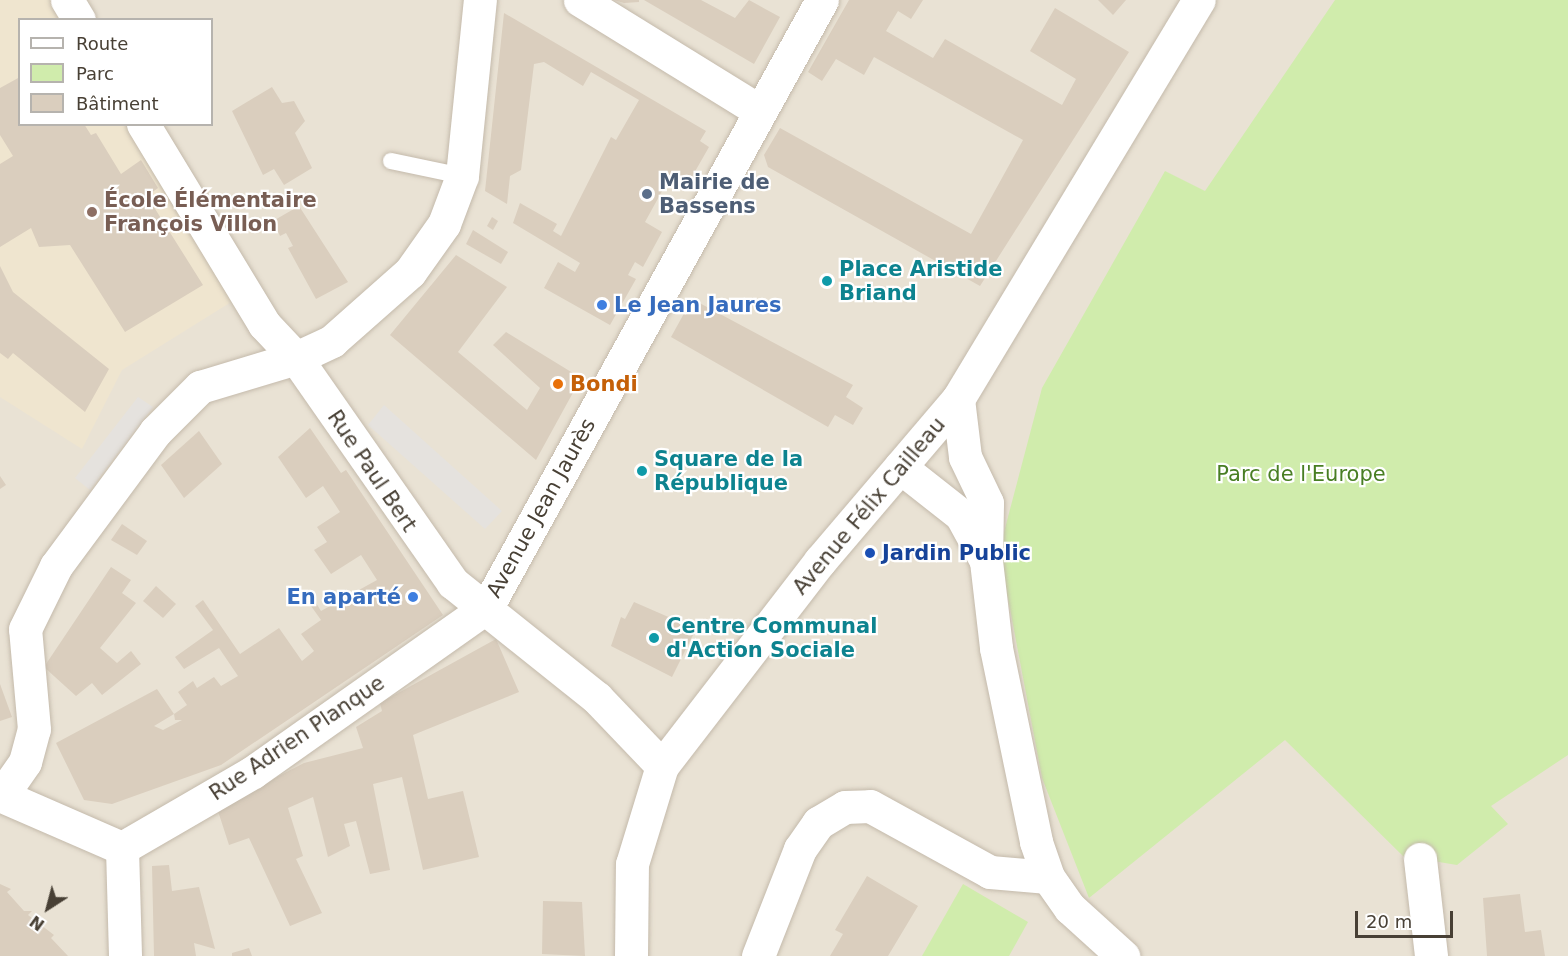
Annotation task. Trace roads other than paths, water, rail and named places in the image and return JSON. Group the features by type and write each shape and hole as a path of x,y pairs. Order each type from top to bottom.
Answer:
{"street":[{"path":"67,0 78,18"},
{"path":"125,956 122,848 1,795 25,762 34,729 25,629 56,566 154,432 200,387 296,358 360,320 410,272 444,224 462,176 480,0"},
{"path":"580,0 760,111"},
{"name":"Avenue Jean Jaurès","path":"487,607 822,0"},
{"name":"Avenue Félix Cailleau","path":"631,956 632,864 662,766 820,561 958,399 1119,126 1199,0"},
{"name":"Rue Paul Bert","path":"144,126 264,324 296,358 401,516 453,583 487,607 597,698 662,766"},
{"path":"958,399 965,457 987,503 986,561 996,648 1048,877 1070,908 1123,956"},
{"path":"900,467 961,515 986,561"},
{"name":"Rue Adrien Planque","path":"122,848 253,772 487,607"},
{"path":"758,956 800,849 818,824 845,807 870,806 990,872 1048,877"},
{"path":"1420,859 1431,956"}],"lane":[{"path":"391,161 462,176"}],"place":[{"name":"Mairie de Bassens","path":"647,194"},
{"name":"École Élémentaire François Villon","path":"92,212"},
{"name":"Place Aristide Briand","path":"827,281"},
{"name":"Le Jean Jaures","path":"602,305"},
{"name":"Bondi","path":"558,384"},
{"name":"Square de la République","path":"642,471"},
{"name":"Jardin Public","path":"870,553"},
{"name":"En aparté","path":"413,597"},
{"name":"Centre Communal d'Action Sociale","path":"654,638"}],"park label":[{"name":"Parc de l'Europe","path":"1301,474"}]}
